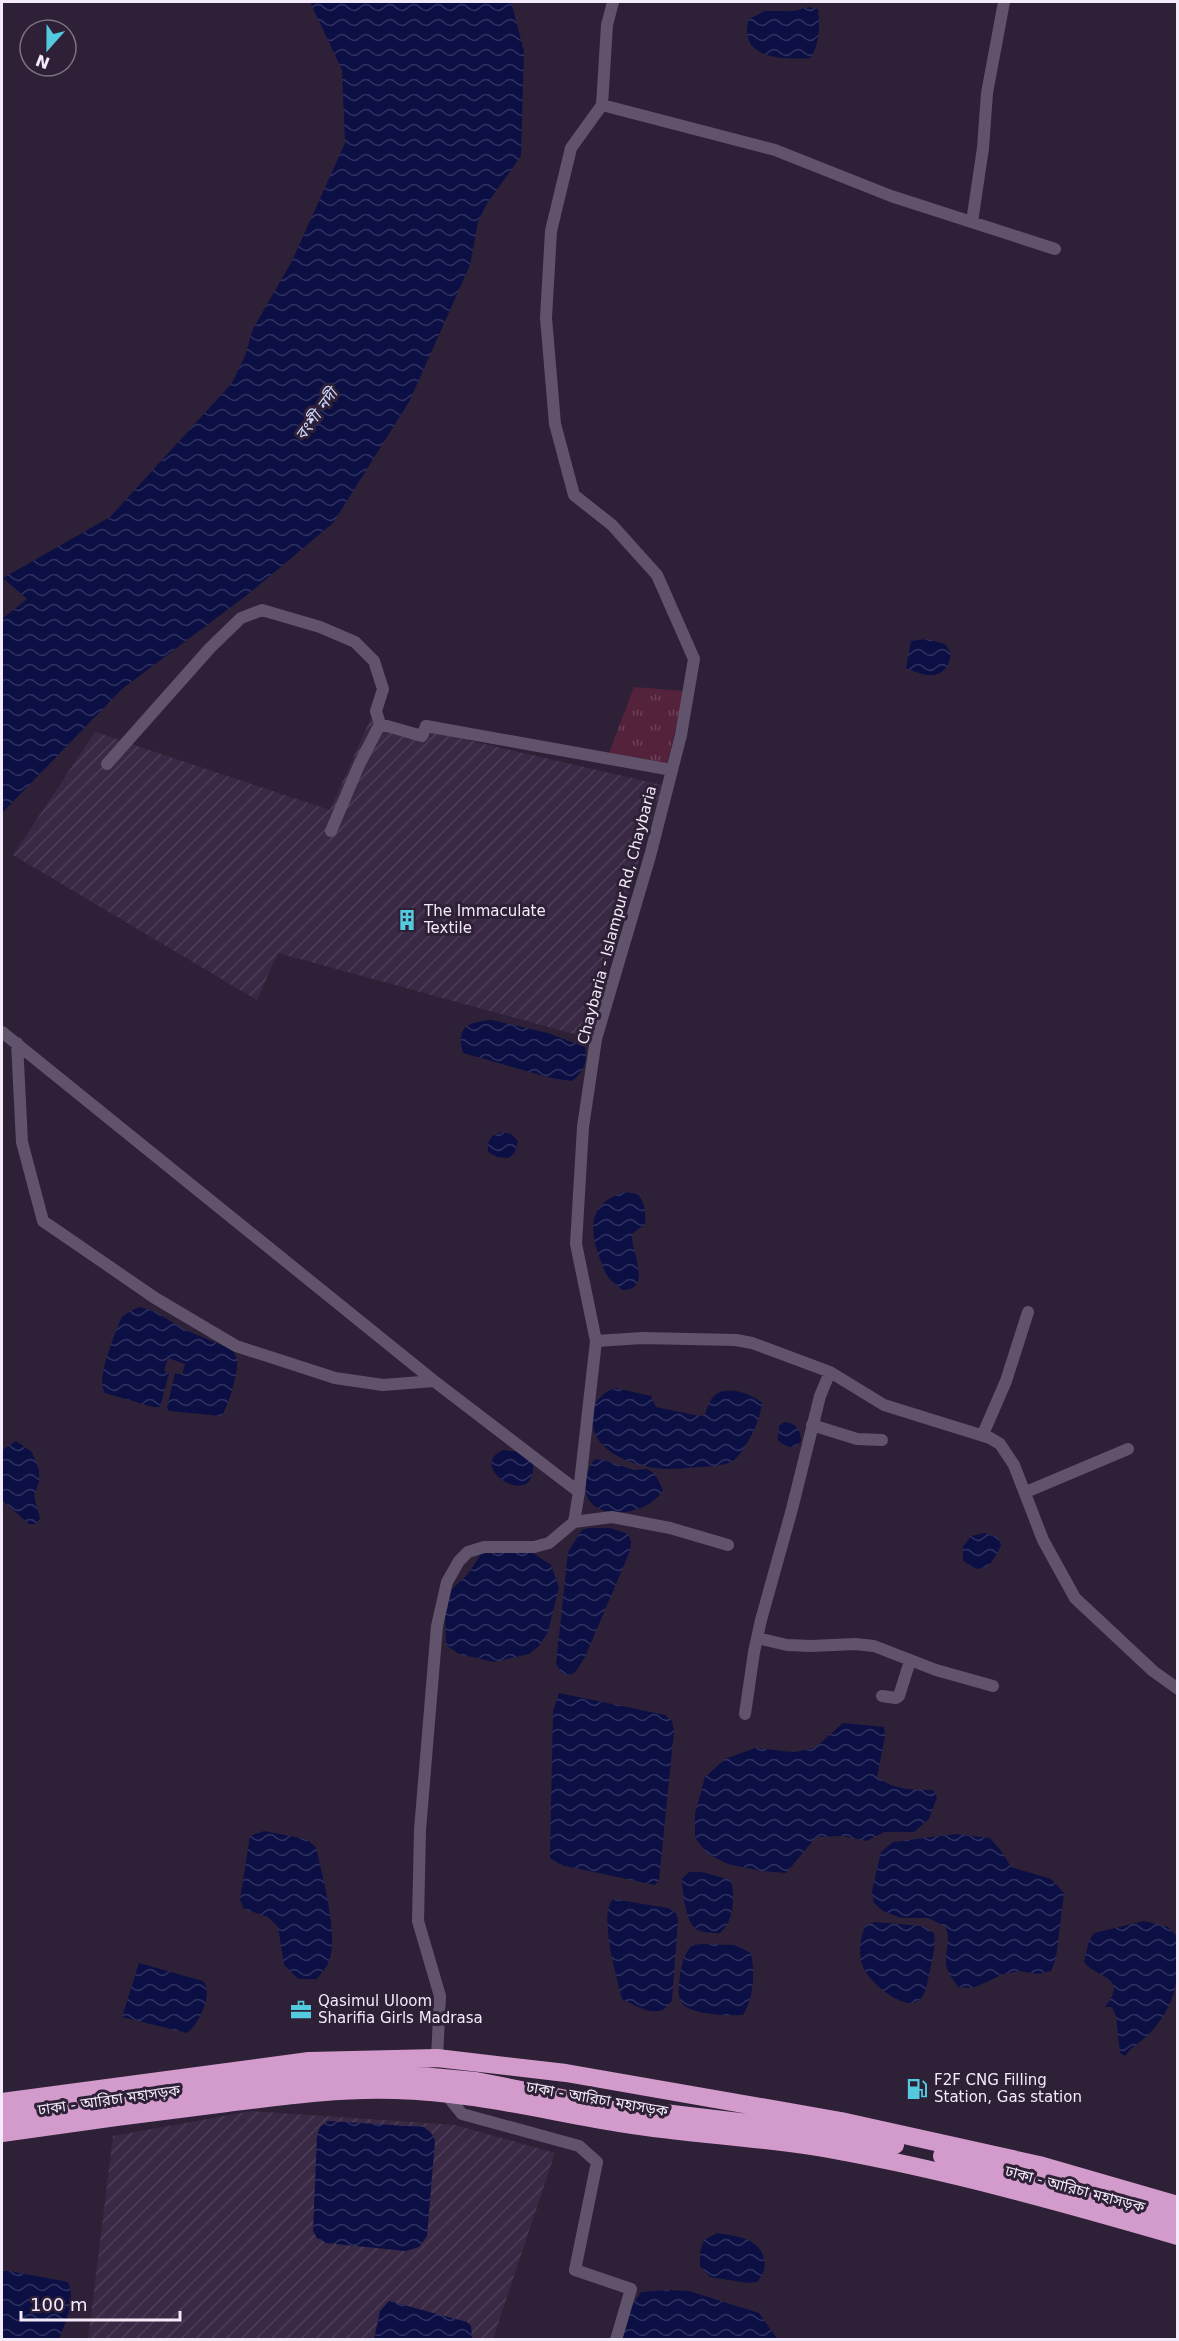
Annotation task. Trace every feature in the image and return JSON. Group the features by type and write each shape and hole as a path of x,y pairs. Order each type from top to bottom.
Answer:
{"highway":[{"path":"2,2102 309,2061 437,2058 566,2073 841,2121 1038,2165 1178,2205"},
{"path":"2,2116 213,2087 322,2077 410,2075 476,2081 535,2092 629,2117 800,2128 876,2141 1031,2177 1178,2220"},
{"name":"ঢাকা - আরিচা মহাসড়ক","path":"2,2133 325,2091 393,2090 445,2093 629,2117 832,2149 933,2170 1044,2198 1178,2236"}],"street":[{"path":"613,2 607,25 602,105 775,150 891,196 1055,249"},
{"path":"972,222 983,148 987,93 1004,2"},
{"name":"Chaybaria - Islampur Rd, Chaybaria","path":"574,1522 596,1341 576,1244 583,1127 596,1039 650,856 681,735 694,659 657,575 612,525 574,495 555,423 546,318 551,231 571,148 602,105"},
{"path":"107,764 210,648 241,618 261,610 320,627 355,642 374,661 383,689 376,711 380,724 359,765 331,831"},
{"path":"380,724 422,736 426,726 672,770"},
{"path":"2,1032 434,1381 579,1492"},
{"path":"17,1043 22,1142 43,1221 154,1298 236,1346 335,1378 383,1385 434,1381"},
{"path":"983,1434 1006,1380 1029,1312"},
{"path":"596,1341 642,1338 736,1340 763,1346 830,1372 884,1405 983,1434 1000,1444 1014,1465 1044,1540 1075,1598 1153,1671 1178,1689"},
{"path":"745,1714 757,1638 812,1425 830,1372"},
{"path":"812,1425 857,1440 882,1440"},
{"path":"1026,1492 1128,1449"},
{"path":"437,2058 440,1996 418,1921 418,1898 420,1830 437,1626 447,1582 459,1561 468,1552 484,1547 534,1547 549,1543 574,1522 612,1517 644,1522 728,1545"},
{"path":"757,1638 787,1645 868,1645 936,1670 993,1686"},
{"path":"882,1696 896,1698 899,1696 910,1660"},
{"path":"445,2093 462,2114 579,2146 597,2162 575,2270 631,2289 616,2340"}],"shaded area":[{"path":"371,718 662,785 585,1037 278,953 257,1000 13,855 95,732 330,810"},
{"path":"252,2111 455,2125 555,2153 493,2339 88,2340 113,2136"}],"green space":[{"path":"634,687 685,691 667,763 609,753"}],"water":[{"name":"বংশী নদী","path":"310,2 511,2 524,51 521,156 486,205 478,222 470,265 409,402 333,523 247,595 122,689 2,813 2,619 27,599 3,578 110,517 232,383 245,356 253,329 292,261 345,143 342,70"},
{"path":"809,7 818,9 819,22 818,40 811,58 776,57 756,49 750,42 747,32 749,19 765,11 794,11"},
{"path":"926,639 945,644 951,654 945,669 934,675 921,674 906,668 911,641"},
{"path":"492,1020 548,1033 585,1047 586,1057 582,1070 572,1081 551,1078 463,1053 461,1037 466,1027 476,1022"},
{"path":"501,1132 511,1134 518,1141 515,1152 509,1158 497,1157 488,1152 488,1143 492,1136"},
{"path":"624,1192 638,1194 644,1205 645,1224 632,1234 639,1276 637,1284 632,1288 622,1290 610,1279 604,1269 596,1245 593,1225 599,1209 605,1202"},
{"path":"139,1307 154,1311 183,1329 233,1350 237,1359 235,1380 230,1398 221,1416 169,1411 167,1408 175,1373 182,1375 185,1364 168,1358 164,1371 169,1373 160,1407 105,1393 102,1378 104,1368 121,1318"},
{"path":"615,1388 651,1396 656,1407 700,1416 705,1414 713,1397 724,1391 745,1393 762,1403 752,1434 739,1456 734,1460 717,1466 652,1468 614,1454 596,1436 592,1424 594,1406 601,1396"},
{"path":"784,1422 792,1424 799,1430 801,1441 795,1446 784,1445 778,1440 779,1426"},
{"path":"16,1441 32,1452 39,1470 39,1482 34,1496 40,1519 35,1524 29,1524 2,1500 2,1450"},
{"path":"503,1450 520,1452 533,1465 531,1479 524,1485 504,1482 496,1475 492,1466 493,1457"},
{"path":"595,1459 634,1470 647,1469 655,1474 663,1490 642,1508 628,1512 601,1509 591,1502 586,1491 588,1473"},
{"path":"610,1528 628,1534 631,1541 630,1551 585,1657 576,1671 570,1675 562,1673 556,1664 568,1552 582,1530"},
{"path":"984,1533 998,1537 1001,1545 990,1563 981,1569 970,1566 963,1560 963,1547 971,1536"},
{"path":"498,1551 533,1553 551,1565 559,1587 548,1632 539,1646 529,1654 494,1662 459,1654 446,1645 445,1609 451,1590 468,1574 481,1554"},
{"path":"559,1693 665,1715 672,1721 674,1731 659,1880 655,1885 561,1865 550,1858 553,1711"},
{"path":"843,1723 884,1727 885,1736 877,1777 897,1787 933,1790 937,1797 929,1819 914,1832 884,1832 867,1841 842,1836 816,1837 786,1873 761,1871 728,1864 708,1854 695,1838 695,1814 705,1777 725,1759 755,1748 794,1752 815,1748"},
{"path":"264,1831 306,1839 316,1847 329,1906 332,1939 328,1963 317,1979 298,1979 284,1965 278,1927 268,1917 244,1909 240,1900 250,1836"},
{"path":"956,1834 990,1838 1011,1867 1051,1879 1064,1893 1056,1958 1051,1971 1037,1974 1019,1971 1004,1974 973,1988 958,1987 947,1967 948,1939 945,1926 928,1918 901,1918 883,1911 874,1903 872,1891 881,1852 893,1842"},
{"path":"689,1872 702,1872 731,1880 733,1893 731,1916 720,1933 698,1930 690,1920 682,1879"},
{"path":"613,1899 668,1908 676,1913 678,1920 672,2000 662,2010 650,2011 622,1999 608,1932 607,1918"},
{"path":"1144,1921 1168,1927 1177,1937 1177,1978 1171,2000 1159,2023 1125,2056 1120,2053 1116,2016 1112,2007 1105,2007 1112,1997 1113,1984 1084,1962 1089,1941 1094,1933"},
{"path":"875,1922 922,1926 934,1933 934,1952 926,1987 922,1997 915,2002 907,2003 889,1995 880,1988 863,1967 860,1952 862,1936 865,1926"},
{"path":"692,1945 735,1945 751,1953 753,1985 743,2015 700,2012 692,2010 681,2002 679,1985 684,1959"},
{"path":"139,1963 203,1981 207,1993 204,2008 192,2029 187,2033 122,2017"},
{"path":"328,2121 424,2127 432,2134 435,2141 427,2236 419,2247 406,2251 326,2243 317,2238 313,2231 317,2136 320,2127"},
{"path":"717,2233 744,2238 760,2249 765,2266 757,2282 748,2283 710,2277 700,2266 700,2252 704,2240"},
{"path":"2,2271 68,2282 71,2304 59,2339 2,2339"},
{"path":"689,2291 759,2313 776,2340 622,2340 631,2307 641,2292"},
{"path":"389,2301 467,2322 471,2326 472,2339 374,2339 380,2311"}],"place":[{"name":"The Immaculate Textile","path":"407,920"},
{"name":"Qasimul Uloom Sharifia Girls Madrasa","path":"301,2010"},
{"name":"F2F CNG Filling Station, Gas station","path":"917,2089"}]}
